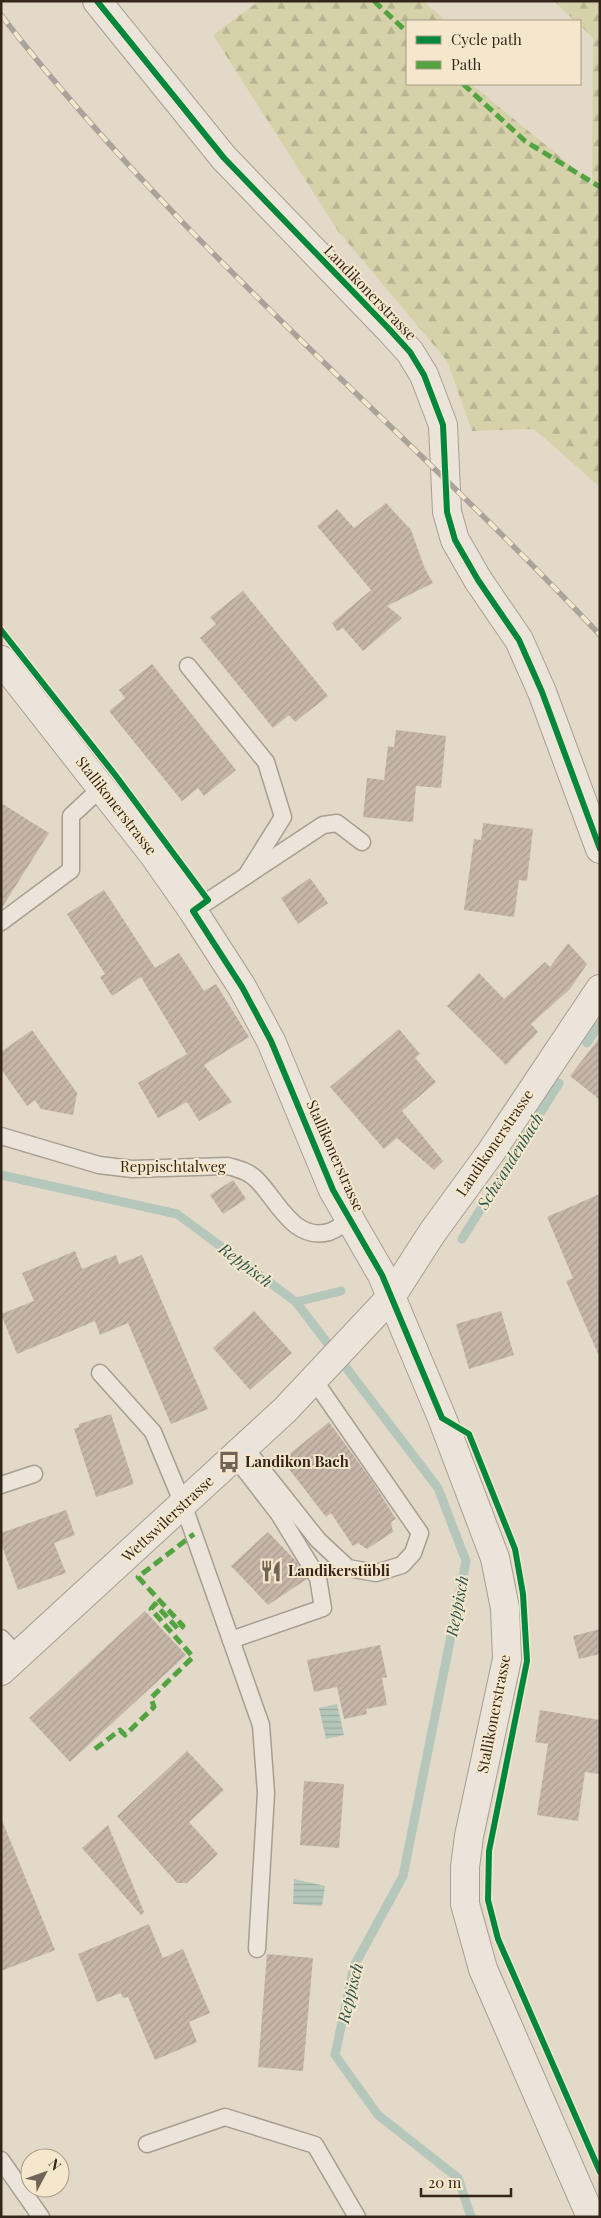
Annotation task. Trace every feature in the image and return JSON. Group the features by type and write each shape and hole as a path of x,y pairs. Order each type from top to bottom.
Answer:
{"street":[{"name":"Landikonerstrasse","path":"97,1 224,158 390,330 410,352 424,375 443,425 447,512 455,540 478,580 519,640 542,692 600,849"},
{"name":"Stallikonerstrasse","path":"1,660 102,787 193,911 242,987 271,1042 333,1190 367,1247 391,1297 442,1418 496,1558 505,1608 506,1659 469,1836 465,1867 465,1904 483,1969 591,2217"},
{"name":"Landikonerstrasse","path":"391,1297 432,1233 491,1152 600,989"},
{"name":"Wettswilerstrasse","path":"7,1655 184,1504 240,1452 318,1377 391,1297"}],"lane":[{"path":"188,666 266,762 283,817 246,876"},
{"path":"1,922 71,870 71,816 102,787"},
{"path":"193,911 324,825 337,823 362,842"},
{"name":"Reppischtalweg","path":"1,1136 99,1165 132,1169 228,1166 242,1170 255,1177 287,1219 301,1229 328,1232 350,1220"},
{"path":"100,1373 154,1432 184,1504 261,1725 266,1792 257,1948"},
{"path":"240,1452 318,1540 348,1568 376,1573 402,1565 413,1553 420,1533 318,1377"},
{"path":"231,1640 323,1608 318,1578 240,1452"},
{"path":"1,1485 34,1474"},
{"path":"147,2144 226,2117 315,2144 356,2217"},
{"path":"1,2160 41,2217"}],"green space":[{"path":"259,1 423,1 445,20 406,20 406,85 472,85 592,183 593,38 581,26 581,20 574,20 554,1 600,1 600,487 534,429 472,431 447,361 338,231 213,35"}],"shaded area":[{"path":"337,1704 344,1735 326,1739 319,1708"},
{"path":"294,1879 325,1886 322,1906 293,1904"}],"building":[{"path":"386,503 411,530 425,569 433,583 387,606 402,618 363,651 343,628 337,631 332,623 371,590 317,526 337,509 354,528"},
{"path":"243,591 328,696 295,722 289,715 273,728 200,638 216,624 210,617"},
{"path":"152,664 236,770 204,796 198,788 182,801 109,711 125,698 119,690"},
{"path":"396,730 446,736 441,788 416,786 413,822 363,817 367,778 384,780 388,746 394,747"},
{"path":"1,803 49,833 1,909"},
{"path":"483,823 533,829 527,881 519,880 514,917 464,910 474,839 481,840"},
{"path":"310,878 328,903 298,924 281,898"},
{"path":"104,890 155,968 179,953 204,991 216,984 249,1037 204,1065 232,1102 199,1121 187,1102 158,1118 138,1083 187,1054 141,977 112,996 100,977 105,974 67,914"},
{"path":"568,943 587,964 570,989 531,1024 538,1032 506,1065 447,1006 479,973 504,999 545,962 550,967"},
{"path":"399,1029 420,1054 415,1058 436,1082 402,1111 443,1161 434,1170 397,1138 384,1149 330,1087"},
{"path":"32,1030 77,1093 73,1115 41,1109 35,1100 27,1106 1,1069 1,1052"},
{"path":"600,1037 600,1100 570,1076"},
{"path":"233,1180 246,1199 223,1214 210,1195"},
{"path":"600,1194 600,1358 566,1281 573,1278 547,1217"},
{"path":"75,1251 82,1269 116,1255 119,1264 142,1255 208,1409 171,1424 128,1323 100,1335 95,1321 17,1354 1,1314 34,1301 22,1273"},
{"path":"254,1311 292,1353 250,1390 213,1348"},
{"path":"501,1311 514,1355 469,1369 456,1324"},
{"path":"111,1414 134,1484 96,1497 74,1429 79,1427 79,1424"},
{"path":"329,1422 372,1481 396,1519 391,1522 393,1532 367,1549 358,1543 353,1546 331,1513 326,1517 282,1460"},
{"path":"66,1510 75,1535 54,1543 66,1573 18,1590 1,1543 1,1533"},
{"name":"Landikerstübli","path":"268,1532 297,1562 307,1579 268,1605 231,1566"},
{"path":"145,1611 186,1655 70,1762 29,1718"},
{"path":"600,1629 600,1654 579,1659 573,1636"},
{"path":"380,1645 387,1677 382,1678 387,1705 366,1709 367,1714 344,1719 337,1687 314,1692 307,1660"},
{"path":"540,1710 600,1720 600,1774 585,1772 578,1821 537,1815 548,1744 535,1742"},
{"path":"187,1751 224,1790 189,1822 218,1854 187,1883 177,1883 117,1816"},
{"path":"304,1781 344,1784 339,1848 300,1845"},
{"path":"1,1818 55,1950 1,1971"},
{"path":"108,1825 144,1912 141,1915 82,1848"},
{"path":"149,1924 163,1958 183,1949 210,2013 189,2022 197,2042 155,2060 128,1997 123,1998 121,1993 97,2002 78,1954"},
{"path":"267,1954 313,1958 303,2071 258,2067"}],"waterway":[{"name":"Schwandenbach","path":"587,1043 600,1024"},
{"name":"Schwandenbach","path":"462,1239 559,1083"},
{"name":"Reppisch","path":"1,1175 177,1214 296,1302 438,1488 466,1561 403,1876 354,1966 335,2055 378,2115 458,2178 471,2217"},
{"name":"Schwandenbach","path":"296,1302 341,1291"}],"railway":[{"path":"1,15 69,99 141,179 216,256 448,482 600,635"}],"marked path":[{"path":"374,1 406,31"},
{"path":"464,85 525,141 600,187"},
{"path":"95,1749 120,1730 125,1735 154,1707 151,1698 193,1657 151,1609 155,1604 179,1630 183,1626 138,1577 194,1534"}],"cycle path":[{"path":"97,1 224,158 390,330 410,352 424,375 443,425 447,512 455,540 478,580 519,640 542,692 600,849"},
{"path":"1,630 116,776 208,900 193,911 242,987 271,1041 333,1190 382,1275 442,1418 469,1434 515,1549 523,1594 527,1661 489,1851 488,1900 498,1939 600,2172"}],"place":[{"name":"Landikon Bach","path":"229,1462"},
{"name":"Landikerstübli","path":"271,1571"}]}
